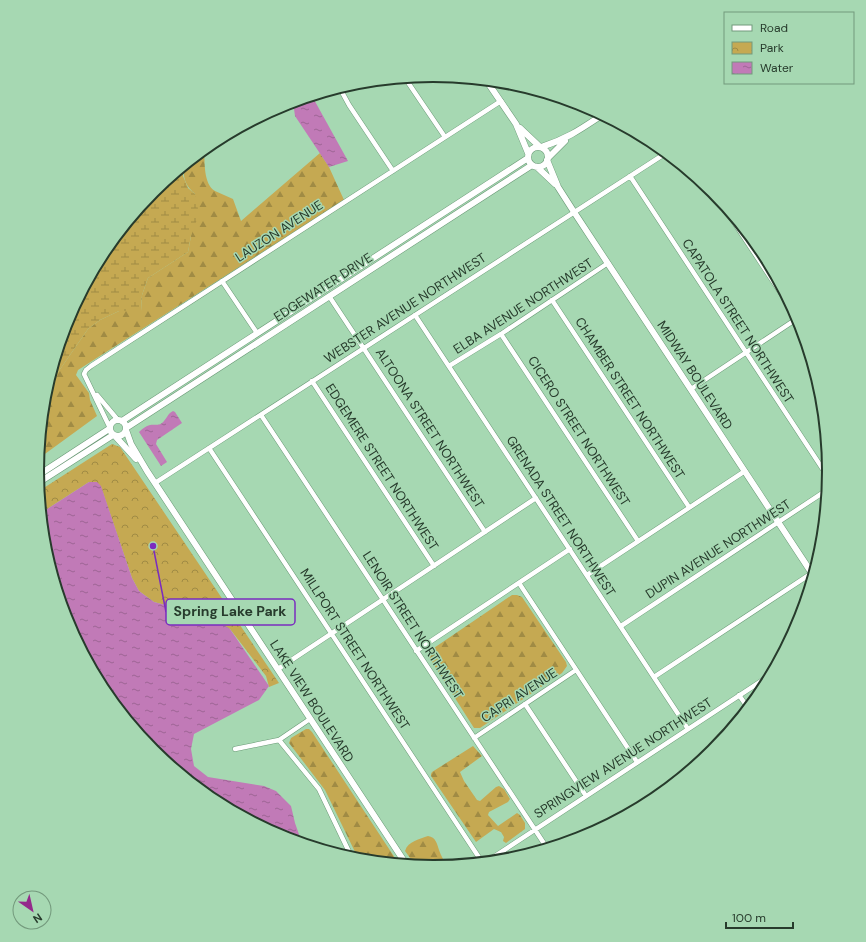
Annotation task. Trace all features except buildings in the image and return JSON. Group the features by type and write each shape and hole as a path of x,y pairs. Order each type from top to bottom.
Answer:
{"street":[{"path":"408,83 445,137"},
{"path":"490,86 516,124 547,152 548,159"},
{"path":"343,92 349,105 393,171"},
{"name":"LAUZON AVENUE","path":"112,432 84,374 86,370 500,101"},
{"path":"528,156 534,147 540,147 568,137 596,118"},
{"path":"516,124 528,156 534,166 542,166 568,137"},
{"name":"EDGEWATER DRIVE","path":"528,156 120,421 114,421 112,432 122,436 126,429 329,296 534,166"},
{"name":"WEBSTER AVENUE NORTHWEST","path":"155,483 661,156"},
{"name":"MIDWAY BOULEVARD","path":"548,159 558,187 810,569"},
{"name":"MIDWAY BOULEVARD","path":"534,166 558,187"},
{"name":"CAPATOLA STREET NORTHWEST","path":"630,176 822,468"},
{"path":"740,232 773,283"},
{"name":"ELBA AVENUE NORTHWEST","path":"449,366 501,334 608,263"},
{"path":"222,281 256,333"},
{"name":"ALTOONA STREET NORTHWEST","path":"329,296 485,532"},
{"name":"CHAMBER STREET NORTHWEST","path":"552,300 689,507"},
{"name":"GRENADA STREET NORTHWEST","path":"415,315 688,729"},
{"path":"691,389 746,352 793,323"},
{"name":"CICERO STREET NORTHWEST","path":"501,334 638,541"},
{"name":"EDGEMERE STREET NORTHWEST","path":"312,381 434,566"},
{"name":"LAUZON AVENUE","path":"91,387 120,421"},
{"name":"LENOIR STREET NORTHWEST","path":"261,415 544,844"},
{"name":"LAKE VIEW BOULEVARD","path":"120,421 126,429 131,444 147,471 402,859"},
{"path":"44,472 112,432"},
{"path":"44,479 112,432"},
{"name":"LAKE VIEW BOULEVARD","path":"112,432 147,471"},
{"name":"MILLPORT STREET NORTHWEST","path":"209,448 479,857"},
{"path":"587,575 745,471"},
{"name":"DUPIN AVENUE NORTHWEST","path":"621,626 821,494"},
{"path":"278,669 536,498"},
{"path":"416,651 570,549"},
{"path":"654,677 807,578"},
{"path":"519,583 637,762"},
{"name":"CAPRI AVENUE","path":"474,738 576,670"},
{"name":"SPRINGVIEW AVENUE NORTHWEST","path":"496,855 759,682"},
{"path":"739,695 745,704"},
{"path":"525,704 586,796"},
{"path":"235,749 279,740 310,719"},
{"path":"279,740 319,789 349,851"}],"green space":[{"path":"320,153 329,167 344,200 78,370 76,375 89,393 90,400 97,416 45,454 47,420 56,376 88,329 100,320 119,311 141,311 142,295 148,278 188,252 195,194 185,181 184,174 196,162 204,156 205,172 208,183 215,191 233,199 241,221"},
{"path":"183,173 188,188 195,194 199,214 191,236 188,252 148,278 142,295 141,311 119,311 100,320 88,329 56,376 74,322 96,276 124,234 158,196"},
{"path":"112,444 120,447 279,683 269,687 266,676 230,629 211,617 154,602 139,591 132,578 101,487 89,482 46,510 45,487"},
{"path":"512,595 522,597 566,662 567,666 562,673 480,728 474,728 427,654"},
{"path":"306,729 309,729 312,732 395,858 355,853 325,790 289,743 291,738"},
{"path":"473,746 482,756 460,772 464,781 477,800 480,801 496,787 499,786 504,789 510,799 508,802 489,812 488,815 498,826 517,813 525,823 525,829 506,843 503,841 504,837 501,832 494,829 476,842 431,776 432,772"},
{"path":"428,836 433,838 436,841 443,860 411,859 405,851 411,843"}],"water":[{"path":"315,101 348,161 329,167 295,116 294,108"},
{"path":"173,411 182,423 157,440 156,444 167,462 161,466 139,432 149,425 162,423"},
{"path":"89,482 97,482 101,486 132,578 139,591 154,602 211,617 230,629 269,686 259,700 194,734 191,749 194,766 208,777 264,786 276,791 291,806 299,836 261,820 238,808 196,780 158,746 124,708 96,665 74,620 57,572 51,547 46,510"}],"place":[{"name":"Spring Lake Park","path":"153,546"}]}
